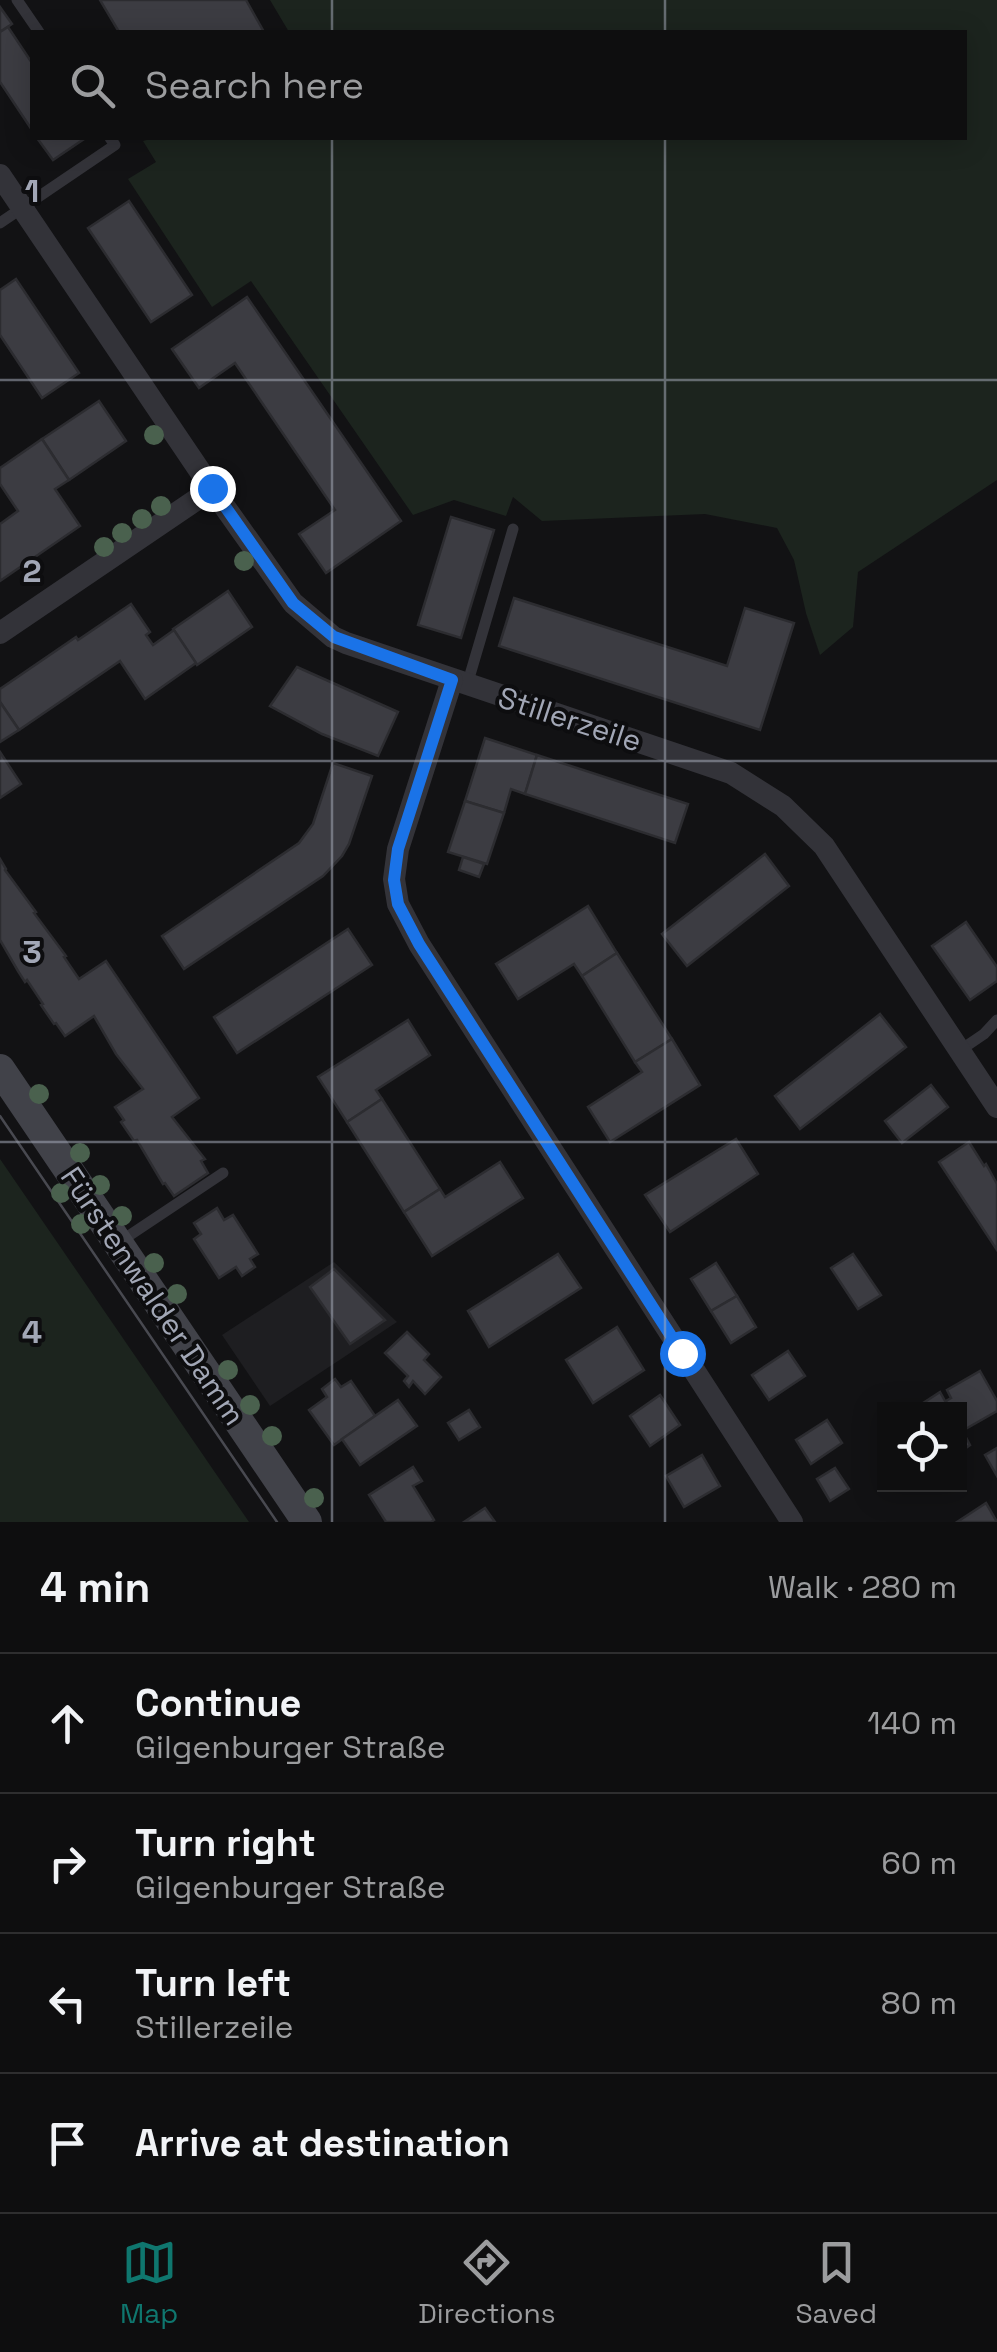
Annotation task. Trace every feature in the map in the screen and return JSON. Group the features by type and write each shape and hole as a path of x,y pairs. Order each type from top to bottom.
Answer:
{"main road":[{"name":"Fürstenwalder Damm","path":"0,1070 307,1522"}],"street":[{"name":"Stillerzeile","path":"0,174 293,603 334,637 730,773 783,806 824,846 997,1107"},
{"path":"0,633 212,488"},
{"path":"460,682 398,849 394,880 398,904 419,944 792,1522"}],"lane":[{"path":"17,0 38,30"},
{"path":"0,223 113,141"},
{"path":"460,682 513,529"},
{"path":"959,1051 997,1020"},
{"path":"117,1243 223,1174"}],"shaded area":[{"path":"270,0 997,0 997,480 858,572 853,627 820,655 794,560 777,528 705,514 542,521 513,497 506,516 454,500 413,515 251,281 212,307 128,179 156,162 143,141 147,140 967,140 967,30 288,30"},
{"path":"0,1159 249,1522 0,1522"},
{"path":"334,1262 397,1322 270,1406 222,1335"}],"building":[{"path":"100,0 246,0 263,30 118,30"},
{"path":"0,7 12,24 0,32"},
{"path":"8,27 30,60 30,127 0,82 0,32"},
{"path":"38,140 83,140 53,160"},
{"path":"129,201 192,295 151,322 88,228"},
{"path":"16,279 79,373 42,398 0,335 0,290"},
{"path":"247,297 401,521 326,573 299,534 335,510 235,363 199,388 172,349"},
{"path":"99,401 126,441 69,480 42,439"},
{"path":"42,439 69,480 55,489 80,526 0,581 0,524 18,511 0,484 0,468"},
{"path":"451,517 494,530 461,638 418,625"},
{"path":"228,591 252,627 197,665 173,629"},
{"path":"514,598 727,666 745,608 794,623 760,730 499,646"},
{"path":"131,604 150,632 146,635 153,645 174,630 196,663 145,699 120,661 19,730 0,702 0,689"},
{"path":"297,667 398,712 378,756 322,734 270,706"},
{"path":"0,702 19,730 0,742"},
{"path":"485,738 537,755 525,794 511,789 504,813 465,801"},
{"path":"0,752 21,784 0,798"},
{"path":"537,755 688,804 675,843 525,794"},
{"path":"333,763 372,776 342,856 323,876 184,969 162,936 299,843 313,824"},
{"path":"465,801 504,813 487,864 448,852"},
{"path":"765,854 789,886 687,966 662,934"},
{"path":"463,857 484,864 479,877 459,870"},
{"path":"0,859 79,979 106,961 199,1098 172,1117 205,1159 201,1161 208,1173 174,1196 121,1122 124,1120 115,1107 143,1089 94,1016 65,1036 0,940"},
{"path":"588,906 617,953 582,976 574,964 518,999 496,964"},
{"path":"966,922 997,967 997,981 970,1000 932,946"},
{"path":"348,929 372,965 237,1053 214,1017"},
{"path":"617,953 672,1039 635,1062 582,976"},
{"path":"880,1014 906,1047 800,1129 775,1096"},
{"path":"408,1020 430,1055 376,1090 382,1099 347,1122 318,1077"},
{"path":"672,1039 700,1085 610,1142 588,1107 642,1072 635,1062"},
{"path":"931,1085 948,1107 902,1143 885,1121"},
{"path":"382,1099 440,1189 404,1212 347,1122"},
{"path":"736,1139 758,1174 670,1232 645,1195"},
{"path":"969,1142 997,1184 997,1250 939,1162"},
{"path":"500,1162 523,1198 432,1256 404,1212 440,1189 445,1197"},
{"path":"217,1208 224,1220 233,1215 258,1254 250,1259 255,1267 242,1276 236,1267 219,1278 194,1239 201,1234 194,1223"},
{"path":"558,1254 581,1288 489,1347 468,1311"},
{"path":"853,1254 881,1295 858,1309 831,1268"},
{"path":"716,1263 737,1296 711,1311 691,1279"},
{"path":"334,1269 385,1320 350,1344 310,1287"},
{"path":"737,1296 756,1327 731,1343 711,1311"},
{"path":"617,1327 644,1370 593,1403 566,1360"},
{"path":"407,1332 429,1354 424,1360 441,1377 425,1394 413,1381 409,1387 404,1381 408,1376 385,1353"},
{"path":"788,1351 805,1376 769,1400 752,1375"},
{"path":"980,1371 997,1401 997,1411 967,1428 967,1402 946,1402 951,1398 947,1390"},
{"path":"335,1379 341,1387 351,1381 375,1416 334,1445 309,1410 327,1397 322,1389"},
{"path":"940,1392 946,1402 925,1402"},
{"path":"660,1395 680,1425 650,1446 630,1416"},
{"path":"398,1400 417,1426 360,1465 342,1439"},
{"path":"469,1410 480,1427 459,1440 448,1423"},
{"path":"827,1420 842,1443 811,1464 796,1440"},
{"path":"997,1448 997,1476 985,1455"},
{"path":"702,1455 720,1486 684,1507 666,1476"},
{"path":"413,1467 422,1481 413,1486 434,1520 386,1522 369,1495"},
{"path":"835,1468 849,1489 830,1501 817,1479"},
{"path":"986,1503 997,1522 957,1522"},
{"path":"485,1508 495,1522 464,1522"}],"tram line":[{"path":"0,1116 277,1522"}],"route":[{"path":"212,488 293,603 334,637 452,680 398,849 394,880 398,904 419,944 682,1353"}]}
